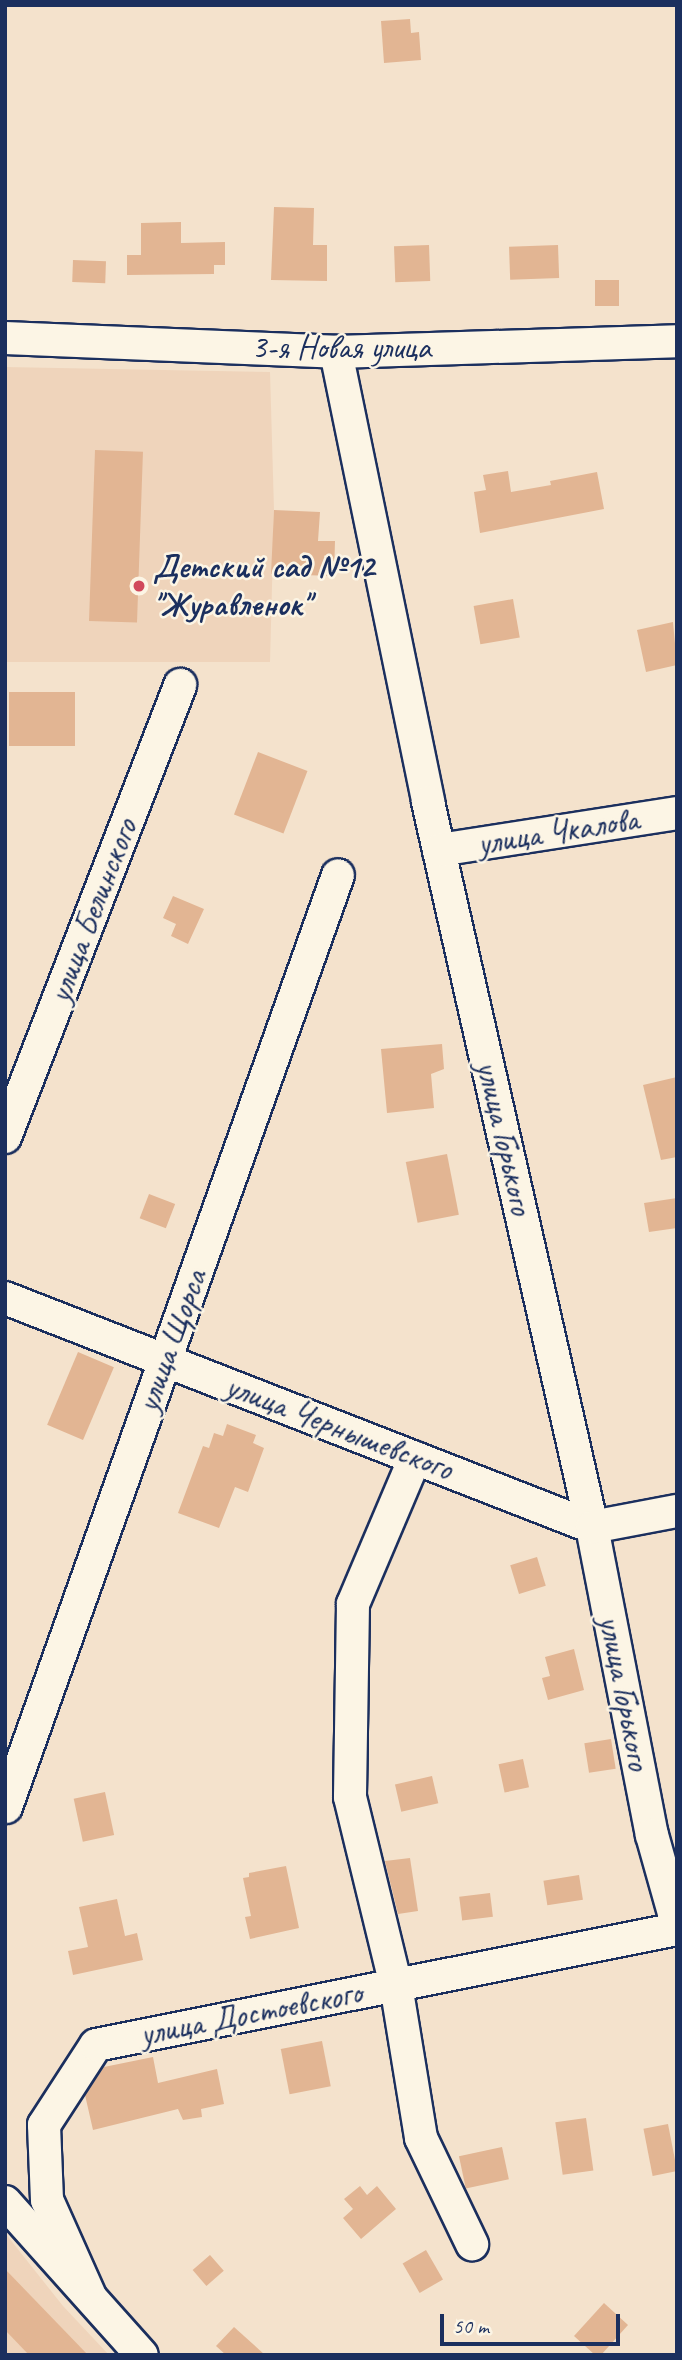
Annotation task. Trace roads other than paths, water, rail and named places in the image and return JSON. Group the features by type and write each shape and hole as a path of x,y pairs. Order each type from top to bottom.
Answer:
{"street":[{"name":"3-я Новая улица","path":"5,338 336,352 677,341"},
{"name":"улица Горького","path":"336,352 439,850 592,1527 652,1835 677,1926"},
{"name":"улица Белинского","path":"5,1137 180,685"},
{"name":"улица Чкалова","path":"439,850 677,813"},
{"name":"улица Щорса","path":"6,1807 338,875"},
{"name":"улица Чернышевского","path":"5,1298 592,1527"},
{"path":"415,1458 353,1604 350,1797 396,1985 421,2138 472,2244"},
{"path":"592,1527 677,1511"},
{"name":"улица Достоевского","path":"90,2296 47,2200 44,2126 96,2045 677,1926"},
{"path":"10,2219 90,2296 142,2355"}],"place":[{"name":"Детский сад №12 \"Журавленок\"","path":"139,586"}]}
